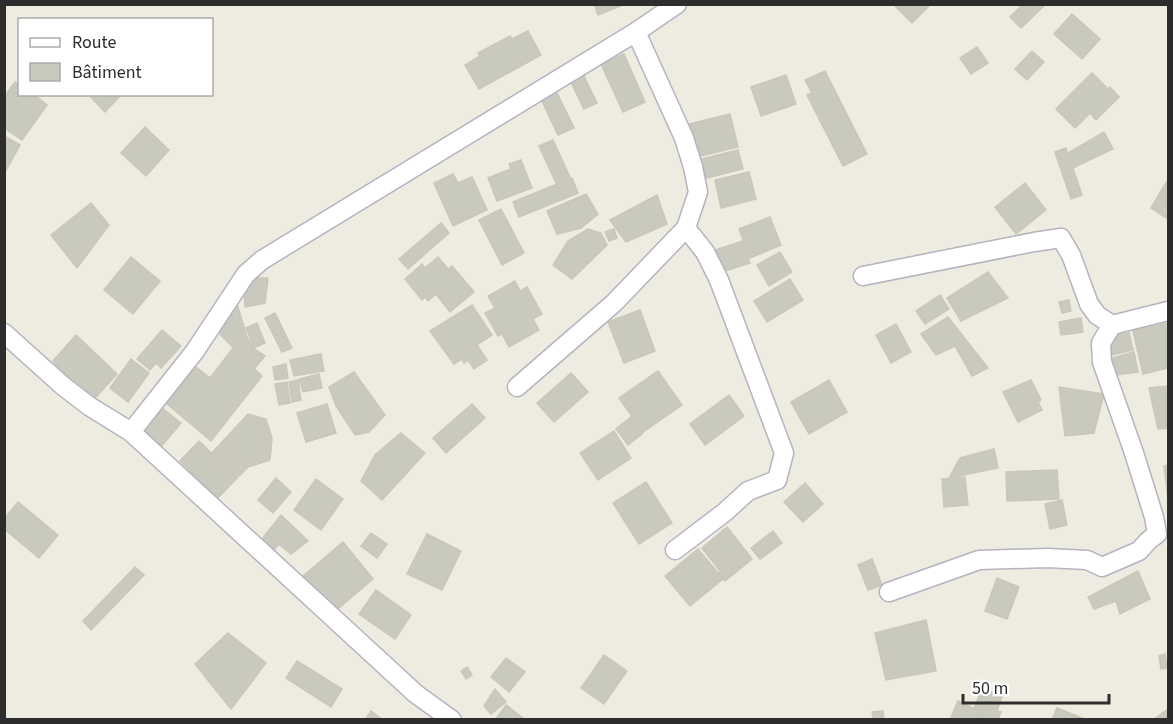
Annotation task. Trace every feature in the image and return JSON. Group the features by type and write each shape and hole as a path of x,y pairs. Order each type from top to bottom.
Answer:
{"street":[{"path":"131,432 195,351 246,273 262,260 636,32 677,4"},
{"path":"517,387 614,303 686,228 698,192 693,167 684,138 636,32"},
{"path":"675,550 725,512 748,491 777,480 784,453 719,280 705,252 686,228"},
{"path":"863,276 1061,238 1071,255 1089,304 1097,315 1112,325"},
{"path":"890,592 979,560 1047,558 1087,560 1102,567 1139,551 1157,534 1137,463 1102,362 1101,343 1112,325 1168,311"},
{"path":"4,333 63,386 89,406 131,432 416,694 452,720"}],"building":[{"path":"594,4 625,4 598,15"},
{"path":"893,4 931,4 912,23"},
{"path":"1023,4 1046,4 1021,28 1010,17"},
{"path":"1072,14 1100,39 1082,59 1054,34"},
{"path":"528,31 541,55 479,89 465,65 480,56 478,53 510,36 512,39"},
{"path":"977,47 988,63 971,74 960,58"},
{"path":"1032,51 1044,62 1027,80 1015,69"},
{"path":"624,54 645,102 623,112 601,64"},
{"path":"825,71 867,154 843,166 807,95 812,93 805,80"},
{"path":"582,72 597,103 584,109 569,78"},
{"path":"1092,73 1119,97 1096,120 1090,113 1075,128 1056,109"},
{"path":"786,75 796,104 761,116 751,87"},
{"path":"15,82 18,84 18,96 36,96 47,105 22,140 4,128 4,97"},
{"path":"557,93 574,128 558,135 542,101"},
{"path":"90,96 120,96 105,112"},
{"path":"730,114 738,147 684,160 677,127"},
{"path":"145,127 169,150 146,176 121,153"},
{"path":"1104,132 1113,149 1073,168 1068,153"},
{"path":"6,137 20,145 4,174 4,140"},
{"path":"553,140 570,177 556,183 539,146"},
{"path":"1066,148 1082,195 1071,199 1055,152"},
{"path":"738,150 743,169 690,182 686,163"},
{"path":"521,160 532,188 497,201 488,178 511,169 509,164"},
{"path":"749,172 756,199 721,208 715,180"},
{"path":"453,174 458,183 472,177 487,210 453,226 434,183"},
{"path":"572,178 578,193 519,217 513,202"},
{"path":"1168,182 1168,219 1151,208"},
{"path":"1025,183 1046,210 1016,234 995,207"},
{"path":"586,194 598,214 581,228 557,234 547,211"},
{"path":"657,195 667,224 626,242 610,220"},
{"path":"91,203 109,225 77,268 51,235"},
{"path":"501,209 524,253 502,265 479,220"},
{"path":"770,217 781,245 750,258 739,229"},
{"path":"441,223 449,233 408,269 399,259"},
{"path":"588,229 601,233 607,245 572,279 553,265 568,241"},
{"path":"614,229 617,238 609,241 605,232"},
{"path":"743,241 750,263 722,272 715,250"},
{"path":"780,252 792,272 769,286 757,265"},
{"path":"131,257 160,281 133,314 104,290"},
{"path":"438,257 448,269 452,266 474,292 450,312 436,294 428,301 425,297 422,300 405,279 422,264 425,268"},
{"path":"988,272 1008,298 961,321 947,298"},
{"path":"249,278 268,278 265,303 245,307 244,289"},
{"path":"790,279 803,300 767,322 754,301"},
{"path":"515,281 520,291 527,287 542,314 533,319 539,330 509,347 502,334 498,336 485,313 495,308 488,296"},
{"path":"940,295 949,309 925,324 916,311"},
{"path":"235,297 247,337 254,349 265,356 254,369 217,331"},
{"path":"1069,300 1071,311 1062,313 1059,302"},
{"path":"472,305 492,335 477,345 487,360 474,369 468,360 464,363 462,359 454,364 430,331"},
{"path":"640,310 655,351 624,363 608,322"},
{"path":"275,313 292,348 282,352 265,318"},
{"path":"948,317 988,368 972,376 955,346 936,355 921,334"},
{"path":"1081,318 1083,332 1061,335 1059,322"},
{"path":"257,323 265,343 254,348 246,328"},
{"path":"1168,323 1168,368 1143,374 1133,331"},
{"path":"896,324 911,352 891,363 876,335"},
{"path":"162,330 181,346 161,368 156,363 150,370 137,359"},
{"path":"1129,333 1133,350 1111,355 1107,338"},
{"path":"76,335 117,374 95,398 70,380 53,361"},
{"path":"233,348 262,376 211,441 167,404 196,367 210,378"},
{"path":"1134,352 1138,372 1116,375 1112,358"},
{"path":"321,354 324,371 294,376 290,360"},
{"path":"131,359 149,373 128,402 110,388"},
{"path":"286,364 288,378 275,380 273,367"},
{"path":"658,371 682,405 643,432 619,398"},
{"path":"354,372 385,415 369,432 355,435 336,406 329,387"},
{"path":"571,373 588,392 554,422 537,403"},
{"path":"319,374 322,388 303,392 299,379"},
{"path":"298,380 301,400 292,402 289,382"},
{"path":"829,380 847,412 809,434 791,402"},
{"path":"1031,380 1041,400 1038,402 1042,410 1018,422 1003,392"},
{"path":"287,382 290,403 279,405 275,384"},
{"path":"1168,386 1168,428 1158,429 1149,388"},
{"path":"1059,387 1104,394 1094,433 1065,436"},
{"path":"729,395 744,416 705,445 690,424"},
{"path":"157,404 181,423 160,448 137,429"},
{"path":"327,404 336,433 306,442 297,413"},
{"path":"472,404 485,418 446,453 433,438"},
{"path":"248,414 266,419 272,438 270,460 248,467 222,442"},
{"path":"631,417 643,433 628,445 616,429"},
{"path":"614,431 631,458 598,480 580,453"},
{"path":"401,433 425,453 382,500 361,481 375,455"},
{"path":"199,441 237,478 218,498 180,461"},
{"path":"222,442 248,467 237,478 211,454"},
{"path":"994,449 998,468 949,478 960,458"},
{"path":"1168,465 1168,499 1164,466"},
{"path":"1057,470 1059,499 1007,501 1006,472"},
{"path":"965,477 968,505 944,507 942,479"},
{"path":"276,478 291,492 273,513 258,500"},
{"path":"316,479 343,499 321,530 294,510"},
{"path":"646,482 672,523 639,544 613,503"},
{"path":"805,483 823,504 803,522 784,502"},
{"path":"1062,500 1067,525 1050,529 1045,504"},
{"path":"18,502 58,535 39,558 4,529 4,519"},
{"path":"281,515 308,541 291,554 266,534"},
{"path":"727,527 745,550 720,571 702,548"},
{"path":"773,531 782,543 760,559 751,548"},
{"path":"371,533 387,544 377,558 361,546"},
{"path":"266,534 278,545 271,554 259,543"},
{"path":"427,534 461,551 442,590 407,574"},
{"path":"343,542 373,579 333,613 302,577"},
{"path":"698,549 723,579 690,606 665,576"},
{"path":"746,551 752,559 725,581 719,573"},
{"path":"872,559 882,585 868,590 858,565"},
{"path":"135,567 144,575 91,630 83,621"},
{"path":"1138,571 1150,599 1120,614 1116,601 1094,609 1088,597"},
{"path":"997,578 1019,587 1007,619 985,611"},
{"path":"376,590 411,615 395,639 359,614"},
{"path":"926,620 936,671 886,680 875,633"},
{"path":"228,633 266,663 231,709 195,664"},
{"path":"1165,654 1167,668 1161,669 1159,656"},
{"path":"604,655 627,671 604,704 581,688"},
{"path":"506,658 525,672 509,692 491,677"},
{"path":"297,661 342,689 331,707 286,678"},
{"path":"467,667 472,675 466,679 461,671"},
{"path":"982,688 1002,696 997,711 1001,712 998,720 986,720 972,714"},
{"path":"495,689 506,702 491,714 484,706"},
{"path":"958,701 982,712 978,720 950,720"},
{"path":"506,705 523,718 521,720 495,720"},
{"path":"1057,708 1087,720 1052,720"},
{"path":"1168,709 1168,720 1153,720"},
{"path":"371,711 383,720 365,720"},
{"path":"883,711 884,720 874,720 872,712"}]}
